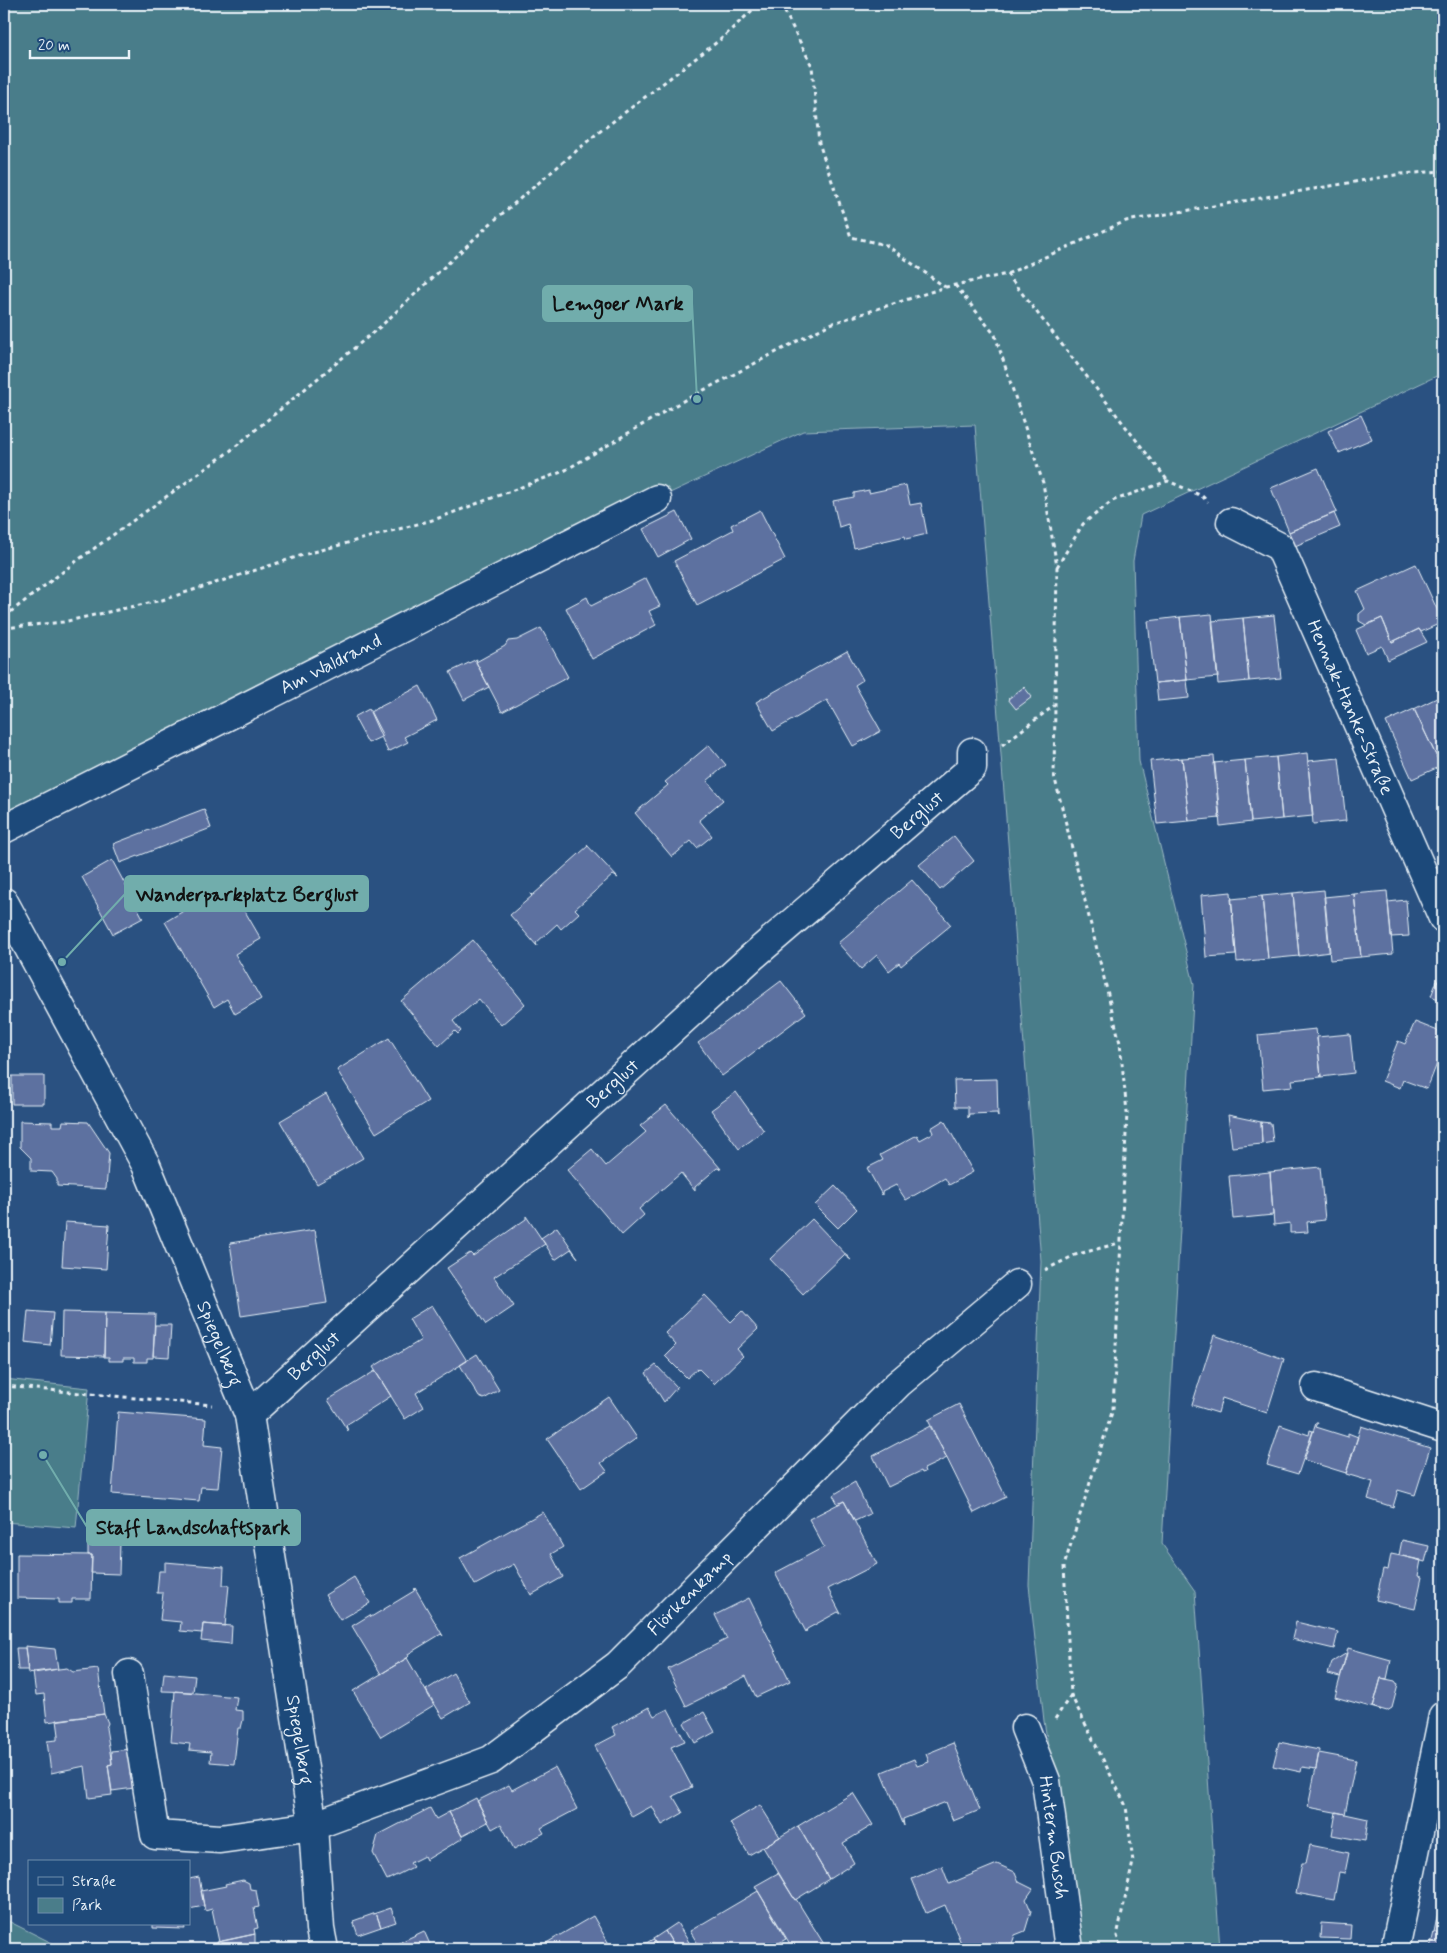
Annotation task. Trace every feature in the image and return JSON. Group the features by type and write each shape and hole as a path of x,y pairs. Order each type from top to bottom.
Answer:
{"street":[{"name":"Am Waldrand","path":"4,829 657,499"},
{"name":"Hennak-Hanke-Straße","path":"1231,522 1280,547 1443,918"},
{"name":"Berglust","path":"247,1411 972,760"},
{"name":"Spiegelberg","path":"4,902 146,1165 247,1411 313,1826 320,1929 324,1949"},
{"name":"Flörkenkamp","path":"313,1826 491,1760 618,1666 898,1384 1018,1284"},
{"path":"1316,1387 1443,1428"},
{"path":"129,1674 155,1835 220,1839 313,1826"},
{"path":"1395,1949 1443,1716"},
{"name":"Hinterm Busch","path":"1025,1728 1046,1781 1069,1949"}],"path":[{"path":"4,617 78,560 230,451 381,326 490,224 564,161 722,39 759,4"},
{"path":"782,4 812,66 819,143 851,237 886,245 946,287"},
{"path":"4,628 63,622 162,600 304,555 436,519 564,471 681,402 830,324 946,287 1007,274 1126,221 1401,174 1443,171"},
{"path":"1007,274 1168,481 1202,496 1231,522"},
{"path":"955,285 995,335 1043,483 1057,567 1054,775 1120,1044 1127,1112 1119,1243 1113,1409 1064,1566 1071,1695 1126,1806 1133,1862 1117,1936 1122,1949"},
{"path":"1057,567 1083,524 1112,500 1168,481"},
{"path":"972,760 1055,705"},
{"path":"1018,1284 1075,1255 1119,1243"},
{"path":"4,1386 247,1411"}],"green space":[{"path":"4,4 1443,4 1443,373 1141,515 1133,561 1139,761 1194,984 1162,1544 1195,1591 1220,1949 1082,1949 1044,1721 1029,1585 1041,1261 975,425 803,431 657,499 4,824"},
{"path":"4,1379 89,1388 76,1528 4,1522"},
{"path":"4,1919 64,1949 4,1949"}],"building":[{"path":"1361,415 1372,439 1339,453 1328,431"},
{"path":"1318,468 1337,512 1289,532 1271,488"},
{"path":"906,485 910,505 921,503 927,534 906,539 905,536 854,548 848,524 839,527 833,501 854,497 854,493 869,490 869,493"},
{"path":"760,510 785,559 697,605 674,561 733,530 731,525"},
{"path":"677,512 691,539 658,557 643,529"},
{"path":"1334,513 1340,527 1295,546 1289,532"},
{"path":"1416,564 1443,622 1421,632 1419,629 1392,642 1382,618 1366,625 1359,621 1359,614 1365,609 1357,591"},
{"path":"646,578 660,606 649,611 656,625 592,659 566,608 587,597 591,606"},
{"path":"1212,614 1218,677 1187,680 1180,617"},
{"path":"1274,615 1281,678 1249,681 1243,618"},
{"path":"1180,617 1187,680 1155,683 1148,621"},
{"path":"1243,618 1249,681 1218,684 1212,621"},
{"path":"1382,618 1392,642 1419,629 1427,642 1388,660 1382,646 1366,653 1356,630"},
{"path":"541,628 568,677 502,712 476,662 505,646 508,641 517,640"},
{"path":"847,651 863,680 855,685 881,731 853,746 827,700 773,731 756,702"},
{"path":"477,659 476,662 489,687 464,700 450,672"},
{"path":"1187,680 1189,698 1158,701 1156,683"},
{"path":"420,686 437,720 404,737 408,742 388,752 370,712"},
{"path":"1024,687 1032,697 1016,709 1008,699"},
{"path":"1443,695 1443,765 1441,766 1414,709"},
{"path":"369,709 383,736 368,743 354,717"},
{"path":"1414,709 1441,766 1412,779 1386,722"},
{"path":"709,745 726,765 707,781 723,800 699,820 712,836 697,848 691,841 672,857 635,813 668,785 665,782"},
{"path":"1307,753 1313,816 1282,819 1276,757"},
{"path":"1214,756 1220,818 1189,821 1182,758"},
{"path":"1276,757 1282,819 1251,822 1245,760"},
{"path":"1182,758 1189,821 1157,824 1150,761"},
{"path":"1339,758 1346,821 1313,824 1308,761"},
{"path":"1245,760 1251,822 1220,826 1214,763"},
{"path":"204,809 211,828 120,863 113,844"},
{"path":"954,836 974,861 940,890 919,865"},
{"path":"588,846 618,878 613,875 575,909 579,913 561,929 557,924 536,943 537,946 510,915 532,896 530,894 533,895"},
{"path":"112,860 143,918 113,934 82,877"},
{"path":"912,880 951,925 901,966 899,963 889,971 877,955 861,969 838,943"},
{"path":"229,884 261,939 235,954 261,999 235,1014 227,999 214,1007 165,922"},
{"path":"1324,890 1330,952 1299,956 1293,893"},
{"path":"1387,891 1393,954 1361,957 1354,894"},
{"path":"1231,892 1236,955 1206,957 1201,895"},
{"path":"1293,893 1299,956 1268,959 1262,896"},
{"path":"1354,894 1361,957 1330,960 1324,897"},
{"path":"1262,896 1268,959 1237,962 1231,899"},
{"path":"1406,900 1409,936 1391,937 1388,902"},
{"path":"473,940 525,1004 501,1025 479,999 453,1021 461,1031 458,1034 455,1031 439,1046 401,1001"},
{"path":"781,981 806,1013 722,1076 698,1043"},
{"path":"1437,981 1443,983 1443,1001 1431,996"},
{"path":"1415,1022 1443,1033 1443,1057 1440,1056 1427,1089 1403,1080 1400,1088 1382,1081 1398,1041 1405,1044"},
{"path":"1316,1029 1321,1077 1292,1080 1293,1086 1263,1089 1258,1035"},
{"path":"1350,1034 1354,1073 1321,1077 1317,1037"},
{"path":"389,1038 428,1101 376,1133 337,1070"},
{"path":"12,1076 44,1076 44,1104 12,1104"},
{"path":"997,1079 998,1117 997,1113 969,1114 968,1118 968,1107 955,1107 954,1080"},
{"path":"736,1092 764,1131 739,1149 711,1110"},
{"path":"326,1094 363,1158 317,1184 280,1121"},
{"path":"666,1105 721,1169 717,1168 695,1187 695,1191 681,1173 639,1209 644,1215 622,1235 567,1170 592,1149 606,1166 646,1132 640,1126"},
{"path":"1228,1115 1261,1122 1262,1144 1232,1147"},
{"path":"944,1120 973,1172 949,1185 945,1178 906,1200 896,1185 882,1192 882,1195 867,1168 883,1160 880,1155 917,1135 920,1140 933,1133 931,1128"},
{"path":"20,1121 52,1122 52,1126 62,1126 63,1121 88,1122 109,1153 106,1189 57,1186 57,1179 52,1172 31,1171 31,1158 20,1147"},
{"path":"1261,1122 1271,1123 1273,1142 1262,1144"},
{"path":"1320,1167 1325,1220 1307,1222 1308,1232 1290,1233 1290,1223 1274,1225 1270,1172"},
{"path":"1270,1172 1273,1215 1233,1219 1229,1176"},
{"path":"835,1186 857,1209 838,1228 815,1205"},
{"path":"526,1216 545,1244 494,1277 514,1306 486,1325 447,1268 470,1253 473,1256 526,1219"},
{"path":"812,1219 851,1260 844,1255 803,1294 770,1259"},
{"path":"65,1222 109,1225 106,1269 62,1266"},
{"path":"557,1227 578,1258 571,1249 555,1260 541,1238"},
{"path":"315,1230 327,1303 241,1316 230,1243"},
{"path":"705,1295 731,1322 742,1311 758,1329 737,1349 743,1356 714,1384 698,1368 687,1378 665,1356 676,1345 665,1333"},
{"path":"432,1305 467,1361 416,1393 424,1407 405,1419 373,1367 421,1340 409,1319"},
{"path":"28,1311 53,1313 50,1345 25,1342"},
{"path":"62,1312 105,1313 104,1356 61,1355"},
{"path":"105,1313 155,1314 153,1358 147,1358 147,1362 134,1362 134,1358 123,1358 123,1361 109,1361 109,1357 104,1357"},
{"path":"155,1325 171,1325 169,1357 153,1356"},
{"path":"1214,1335 1284,1359 1267,1413 1222,1398 1218,1413 1192,1405"},
{"path":"477,1354 499,1390 484,1399 479,1397 460,1365"},
{"path":"656,1365 677,1387 664,1402 646,1373"},
{"path":"375,1371 391,1396 346,1425 348,1431 328,1400"},
{"path":"609,1397 637,1438 601,1463 607,1471 581,1489 547,1439"},
{"path":"959,1404 1006,1497 974,1513 928,1420"},
{"path":"118,1412 206,1419 204,1445 222,1447 218,1488 201,1487 199,1501 112,1494"},
{"path":"1316,1423 1318,1423 1316,1427 1348,1437 1348,1433 1358,1437 1346,1473 1304,1460"},
{"path":"1280,1425 1309,1435 1310,1430 1313,1431 1298,1474 1267,1465"},
{"path":"930,1426 947,1458 924,1469 925,1472 922,1473 921,1471 888,1487 873,1456"},
{"path":"1361,1426 1430,1448 1415,1495 1398,1490 1393,1507 1368,1499 1373,1482 1346,1474"},
{"path":"855,1482 870,1514 855,1521 844,1501 838,1504 833,1495"},
{"path":"844,1501 877,1564 828,1589 841,1614 838,1612 807,1629 806,1632 775,1573 824,1547 809,1519"},
{"path":"543,1512 563,1547 551,1554 563,1577 531,1595 514,1564 475,1585 460,1558"},
{"path":"88,1540 120,1543 119,1574 91,1573 92,1555 88,1555"},
{"path":"1402,1540 1429,1546 1425,1562 1399,1555"},
{"path":"17,1554 92,1555 91,1599 72,1599 72,1603 59,1603 59,1599 17,1598"},
{"path":"1391,1554 1421,1560 1418,1576 1422,1577 1415,1609 1376,1600 1383,1569 1388,1570"},
{"path":"165,1562 224,1567 223,1585 229,1585 225,1626 203,1624 202,1633 180,1631 181,1622 160,1620 163,1593 157,1593 159,1571 165,1571"},
{"path":"354,1577 370,1603 340,1620 325,1595"},
{"path":"415,1588 443,1636 441,1634 408,1654 407,1658 381,1674 352,1626 370,1615 371,1617 414,1591"},
{"path":"749,1598 790,1681 756,1697 746,1676 686,1706 668,1669 727,1639 715,1615"},
{"path":"1296,1622 1338,1632 1334,1649 1292,1639"},
{"path":"203,1624 232,1626 231,1644 201,1641"},
{"path":"25,1646 55,1649 58,1669 28,1674"},
{"path":"16,1648 25,1648 28,1670 18,1670"},
{"path":"1348,1648 1391,1660 1387,1679 1381,1678 1373,1707 1381,1710 1335,1697"},
{"path":"1347,1653 1340,1677 1328,1674 1332,1662"},
{"path":"407,1658 434,1705 381,1737 353,1691"},
{"path":"67,1668 73,1672 98,1669 104,1714 47,1722 44,1694 36,1695 33,1672"},
{"path":"164,1673 195,1676 193,1692 162,1691"},
{"path":"453,1673 470,1702 443,1718 426,1690"},
{"path":"1381,1678 1395,1681 1398,1685 1392,1708 1387,1711 1373,1707"},
{"path":"175,1691 237,1697 235,1710 243,1711 243,1720 241,1728 238,1728 234,1764 210,1762 211,1752 189,1750 190,1744 171,1742"},
{"path":"649,1707 654,1716 668,1709 685,1741 671,1747 692,1787 673,1796 683,1813 662,1825 652,1806 632,1817 595,1746 616,1735 612,1727"},
{"path":"704,1712 715,1732 695,1743 684,1723"},
{"path":"104,1714 108,1723 106,1728 112,1764 108,1765 112,1795 89,1798 85,1766 51,1773 47,1741 57,1740 57,1735 59,1735 57,1720"},
{"path":"1279,1742 1319,1750 1316,1769 1302,1767 1301,1772 1273,1766"},
{"path":"953,1743 980,1810 953,1821 946,1802 903,1819 904,1826 882,1772 914,1759 917,1766 929,1762 926,1754"},
{"path":"131,1749 137,1791 134,1792 134,1788 112,1791 108,1765 112,1764 111,1751"},
{"path":"1319,1753 1356,1760 1345,1814 1308,1807"},
{"path":"555,1767 577,1809 541,1828 544,1833 514,1849 501,1824 492,1829 477,1801 509,1785 512,1790"},
{"path":"853,1793 873,1825 843,1843 854,1863 829,1879 798,1826"},
{"path":"476,1798 488,1822 462,1836 449,1812"},
{"path":"760,1805 780,1837 749,1855 730,1823"},
{"path":"430,1808 436,1819 449,1812 463,1838 426,1860 424,1856 410,1863 413,1867 387,1880 373,1853 378,1835"},
{"path":"1336,1812 1368,1819 1365,1841 1332,1835"},
{"path":"798,1826 829,1879 795,1900 763,1847"},
{"path":"1310,1845 1349,1853 1345,1873 1339,1872 1334,1900 1296,1893 1302,1863 1306,1863"},
{"path":"997,1864 1015,1872 1019,1882 1033,1889 1026,1899 1031,1911 1025,1931 1015,1935 1010,1949 994,1944 976,1949 961,1943 945,1905 926,1913 912,1879 942,1866 949,1884"},
{"path":"778,1873 827,1949 793,1949 755,1886"},
{"path":"199,1877 204,1906 190,1909 190,1879"},
{"path":"243,1880 249,1883 250,1889 256,1890 259,1907 254,1908 258,1928 254,1929 255,1934 219,1942 212,1909 205,1911 201,1891"},
{"path":"758,1891 786,1939 768,1949 701,1949 690,1931"},
{"path":"1440,1903 1443,1903 1443,1933 1434,1932"},
{"path":"391,1908 396,1922 381,1927 376,1913"},
{"path":"376,1913 381,1927 358,1935 353,1921"},
{"path":"593,1916 612,1949 536,1949"},
{"path":"677,1923 692,1947 689,1949 676,1949 665,1931"},
{"path":"1321,1923 1351,1925 1350,1939 1320,1938"},
{"path":"153,1926 184,1926 185,1929 153,1928"},
{"path":"424,1931 432,1949 393,1949 392,1946"},
{"path":"665,1931 676,1949 659,1949 653,1939"},
{"path":"1434,1932 1443,1933 1443,1949 1430,1949"},
{"path":"255,1934 255,1949 219,1949 217,1942"},
{"path":"653,1939 659,1949 642,1949 640,1947"},
{"path":"279,1945 279,1949 257,1949"}],"place":[{"name":"Lemgoer Mark","path":"697,399"},
{"name":"Wanderparkplatz Berglust","path":"62,962"},
{"name":"Staff Landschaftspark","path":"43,1455"}]}
